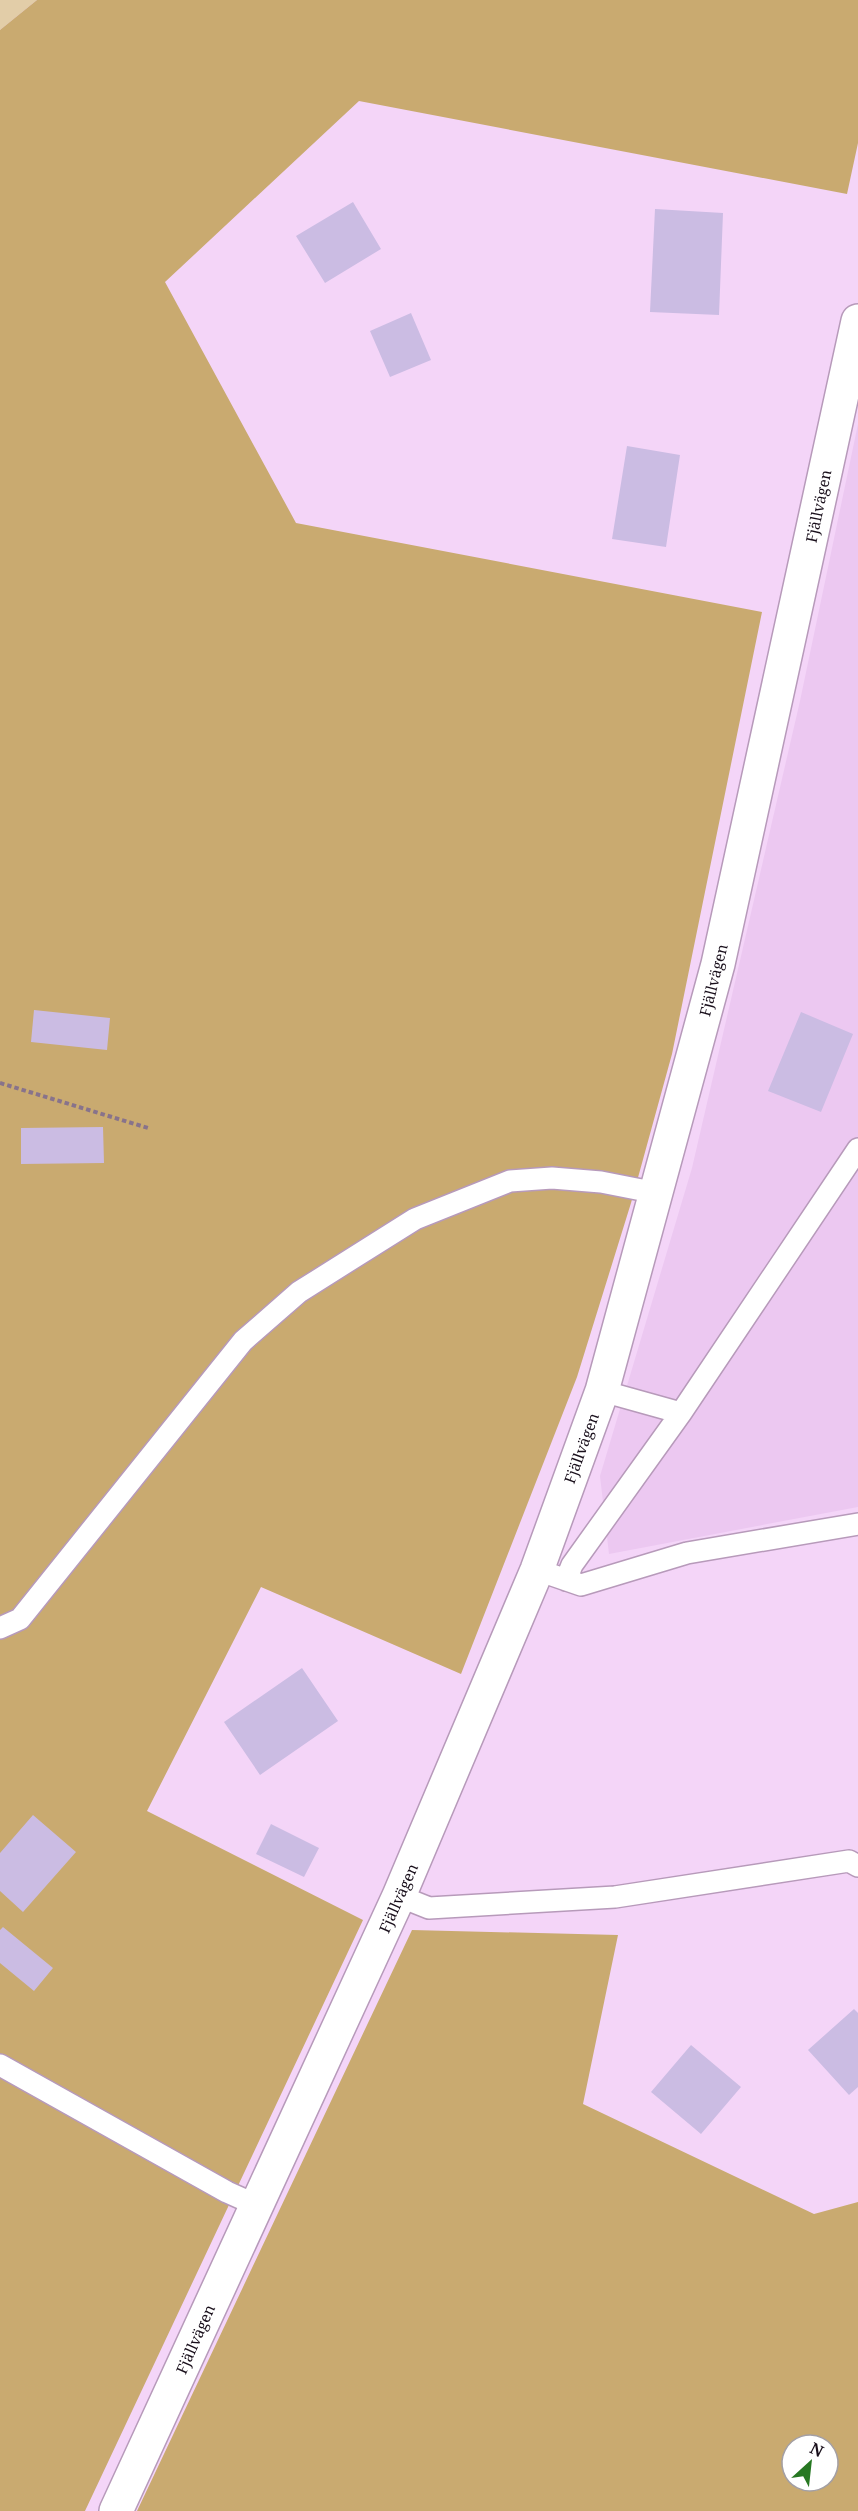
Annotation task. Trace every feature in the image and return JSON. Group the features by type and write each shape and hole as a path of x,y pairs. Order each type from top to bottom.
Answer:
{"street":[{"name":"Fjällvägen","path":"116,2511 399,1896 552,1575 718,964 858,321"}],"lane":[{"path":"552,1575 572,1565 681,1413 858,1149"},
{"path":"0,1628 20,1619 243,1341 299,1292 415,1219 510,1181 552,1178 601,1182 657,1193"},
{"path":"602,1391 681,1413"},
{"path":"552,1575 581,1585 687,1553 858,1524"},
{"path":"399,1896 429,1908 615,1897 849,1861 858,1866"},
{"path":"0,2065 227,2192 256,2205"}],"path":[{"path":"0,1083 148,1128"}],"shaded area":[{"path":"0,0 37,0 0,30"},
{"path":"37,0 858,0 858,143 847,194 359,101 165,282 296,523 762,612 672,1054 631,1203 577,1377 461,1674 261,1587 147,1811 363,1920 85,2511 0,2511 0,30"},
{"path":"858,424 858,1507 609,1554 600,1476 692,1168 800,701"},
{"path":"412,1930 618,1935 583,2104 814,2214 858,2202 858,2511 137,2511"}],"building":[{"path":"353,202 381,249 325,283 296,236"},
{"path":"655,209 723,213 719,315 650,312"},
{"path":"411,313 431,360 390,377 370,331"},
{"path":"627,446 680,455 666,547 612,539"},
{"path":"34,1010 110,1018 107,1050 31,1042"},
{"path":"801,1012 853,1034 821,1112 768,1091"},
{"path":"103,1127 104,1163 21,1164 21,1128"},
{"path":"302,1668 338,1721 260,1775 224,1722"},
{"path":"33,1815 76,1852 23,1912 0,1891 0,1853"},
{"path":"271,1824 319,1848 304,1877 256,1854"},
{"path":"3,1927 53,1968 34,1991 0,1963 0,1930"},
{"path":"854,2009 858,2013 858,2087 849,2095 808,2050"},
{"path":"691,2045 741,2087 701,2134 651,2092"}]}
